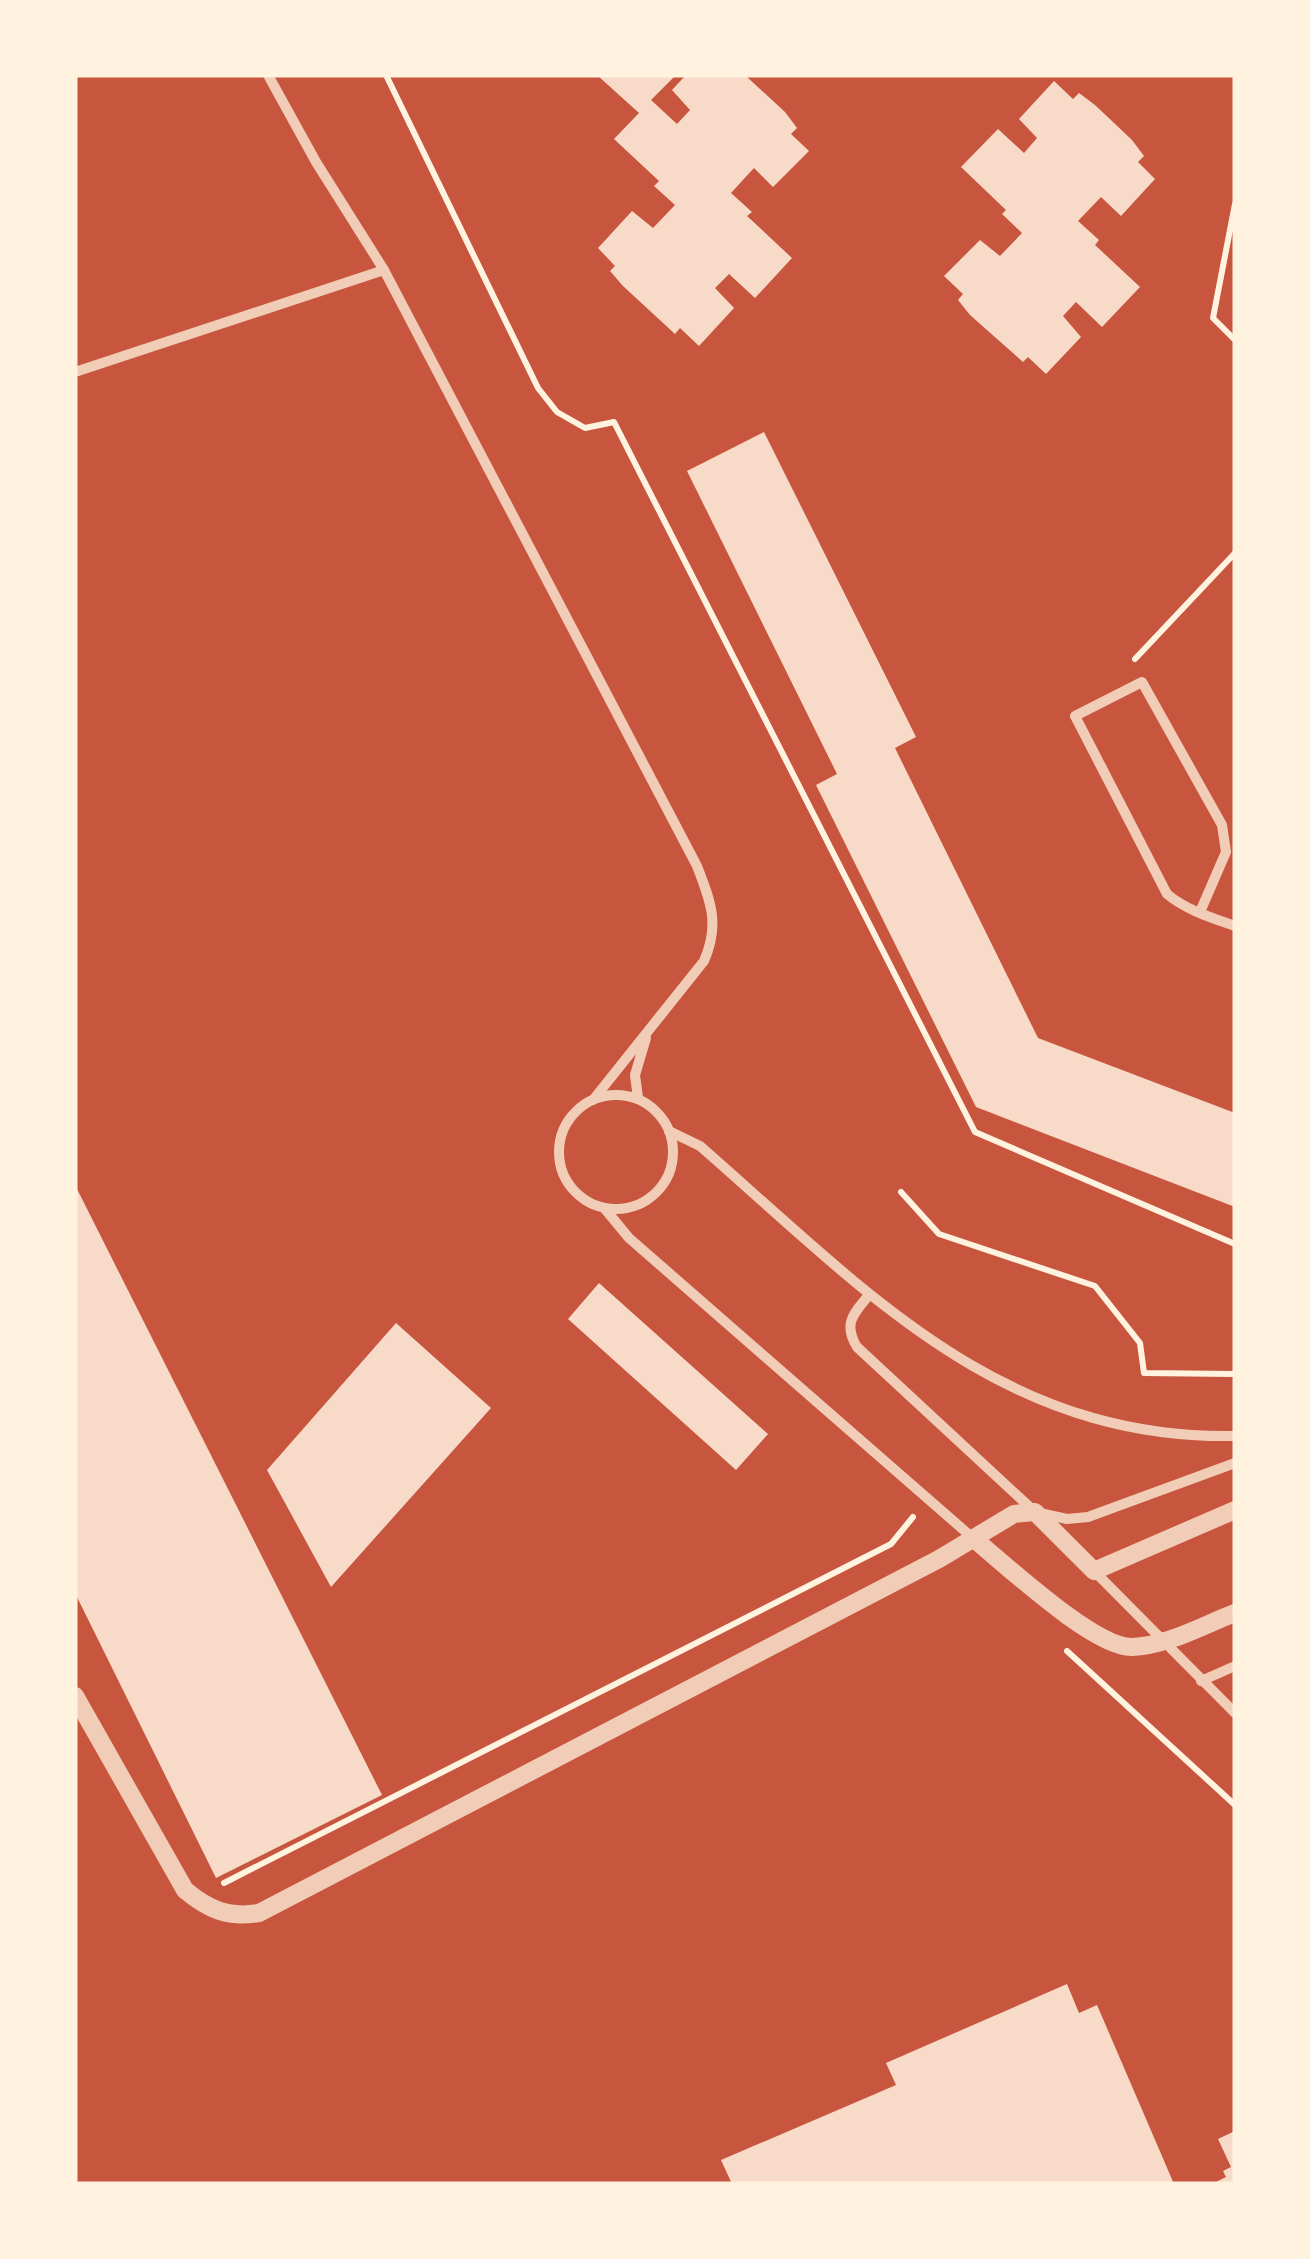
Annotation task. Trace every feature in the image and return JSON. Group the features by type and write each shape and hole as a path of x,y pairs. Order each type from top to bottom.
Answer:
{"street":[{"path":"268,75 316,162 384,270 688,849 710,900 714,938 704,961 593,1100 571,1117 558,1140 557,1159 566,1182 584,1199 605,1208 627,1210 646,1202 664,1185 673,1159 669,1131 657,1111 638,1098 617,1095 593,1100"},
{"path":"75,372 384,270"},
{"path":"1200,912 1226,852 1222,825 1142,682 1075,716 1158,882 1178,904 1235,926"},
{"path":"638,1098 638,1058 650,1028"},
{"path":"669,1131 700,1146 870,1295 950,1355 1014,1392 1158,1432 1235,1436"},
{"path":"605,1208 642,1250 1075,1621 1128,1648 1161,1642 1235,1613"},
{"path":"870,1295 849,1321 848,1334 857,1347 1035,1512 1235,1713"},
{"path":"75,1696 170,1871 202,1905 240,1916 259,1913 939,1559 1014,1514 1088,1516 1235,1463"},
{"path":"1094,1571 1235,1510"},
{"path":"1201,1681 1235,1666"}],"path":[{"path":"386,75 538,388 557,412 585,428 614,422 974,1132 1235,1244"},
{"path":"1235,204 1213,318 1235,340"},
{"path":"1142,682 1132,662 1235,553"},
{"path":"901,1192 939,1234 1095,1286 1140,1343 1144,1373 1235,1374"},
{"path":"220,1885 891,1544 928,1498"},
{"path":"906,1526 939,1559"},
{"path":"1065,1649 1235,1805"}],"building":[{"path":"597,75 676,75 651,100 677,124 690,110 672,90 686,75 747,77 785,112 797,128 791,134 809,151 773,187 754,168 731,193 752,212 747,216 792,258 755,298 729,274 715,288 734,308 699,346 680,328 675,334 623,286 610,271 615,266 598,248 632,211 653,228 675,205 654,186 659,181 614,139 639,113"},
{"path":"1054,81 1073,99 1079,93 1095,105 1132,140 1144,156 1138,162 1155,179 1121,216 1101,197 1078,221 1099,240 1095,245 1140,287 1102,327 1076,302 1063,316 1081,337 1046,374 1028,357 1023,362 970,315 958,300 963,294 944,276 980,240 1000,256 1022,233 1002,214 1006,210 961,167 998,129 1024,153 1037,138 1019,119"},
{"path":"764,432 916,737 895,748 1038,1038 1235,1113 1235,1207 976,1107 816,785 837,774 687,471"},
{"path":"75,1185 382,1795 216,1878 75,1593"},
{"path":"599,1283 768,1434 736,1470 568,1319"},
{"path":"396,1323 491,1408 331,1587 267,1470"},
{"path":"1067,1984 1079,2013 1097,2005 1174,2184 732,2184 721,2160 896,2085 886,2063"},
{"path":"1235,2131 1235,2184 1212,2184 1226,2177 1223,2171 1231,2167 1218,2139"}]}
